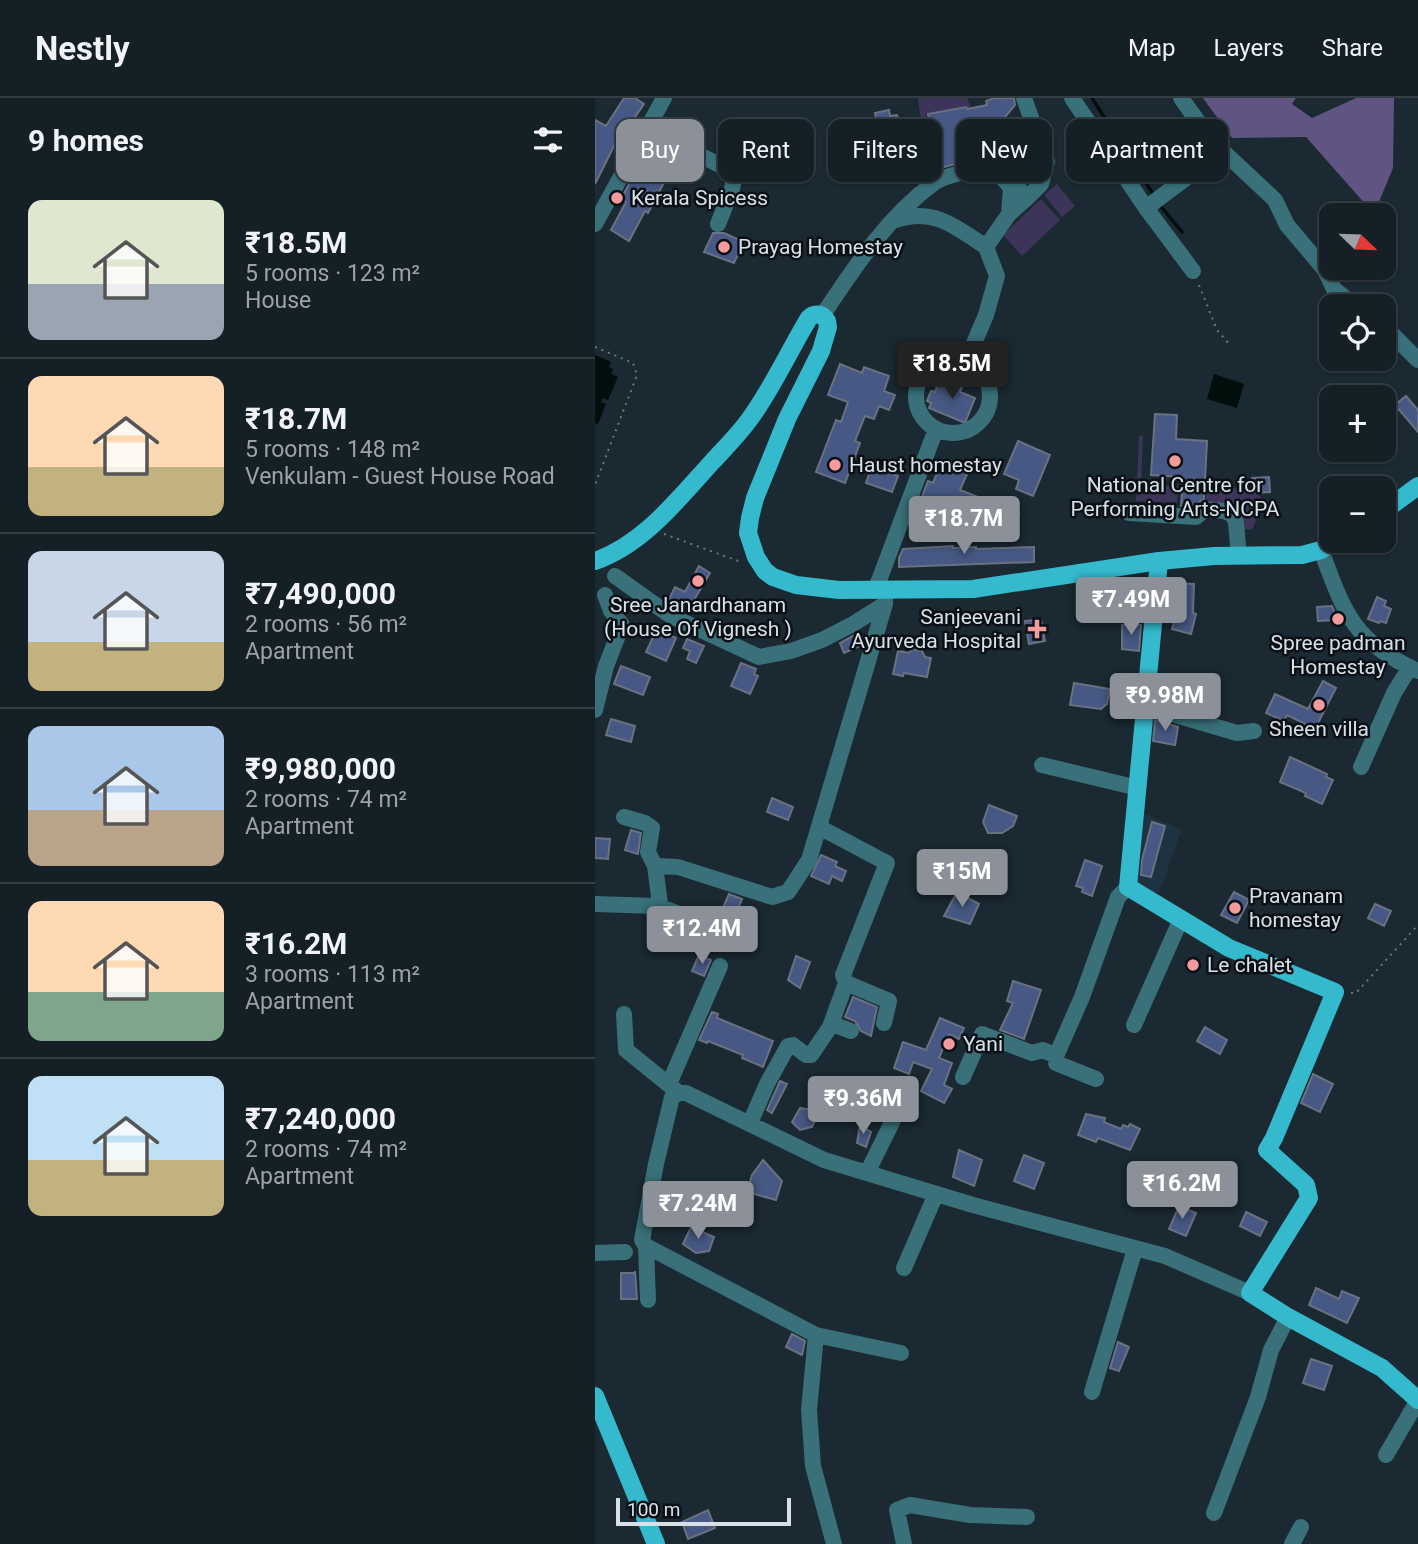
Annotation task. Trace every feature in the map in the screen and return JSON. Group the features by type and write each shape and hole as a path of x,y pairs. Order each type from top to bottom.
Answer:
{"main road":[{"path":"595,561 626,547 647,529 682,496 733,440 750,419 809,318 815,314 825,318 828,327 821,351 787,419 755,498 748,533 765,572 773,577 796,585 881,595 973,589 1159,561 1302,555 1319,548"},
{"path":"1396,502 1418,486"},
{"path":"1159,561 1128,887 1229,948 1335,992 1267,1150 1306,1185 1309,1198 1250,1293 1288,1317 1383,1368 1418,1400"},
{"path":"595,1396 656,1544"}],"street":[{"path":"652,119 664,98"},
{"path":"986,247 1009,214 1041,184 1047,162 1024,98"},
{"path":"1072,98 1153,203 1193,271"},
{"path":"1181,98 1197,119"},
{"path":"704,157 735,173 732,189 718,224"},
{"path":"1228,157 1275,200 1287,225 1325,270 1334,289 1340,294"},
{"path":"825,318 861,257 894,220 936,181 975,170 993,171 1004,178 1011,188 1009,214"},
{"path":"595,224 618,182"},
{"path":"1153,203 1181,182"},
{"path":"1011,188 1019,189 1028,197"},
{"path":"894,220 920,214 933,217 957,227 986,247 997,276 986,315 966,362"},
{"path":"1396,339 1418,360"},
{"path":"947,359 966,362 981,371 987,382 990,394 988,407 982,418 961,432 948,433 936,429 927,422 916,402 920,379 926,370 936,363 947,359"},
{"path":"655,866 678,867 772,897 788,892 809,860 881,595 936,429"},
{"path":"1129,513 1196,517 1205,509 1224,511 1233,515 1236,523 1239,556"},
{"path":"1329,553 1336,590 1357,629 1369,643 1414,669 1394,693 1361,767"},
{"path":"615,576 671,616 759,657 791,651 822,640 853,624 881,595"},
{"path":"595,710 606,666 622,625 611,611 605,596"},
{"path":"1145,706 1237,733 1254,731"},
{"path":"1042,765 1137,788"},
{"path":"624,817 652,828 648,852 655,866 661,902 658,906"},
{"path":"750,1124 767,1084 788,1046 793,1045 806,1055 812,1054 831,1024 846,983 843,975 887,863 820,827"},
{"path":"1096,1079 1056,1063 1056,1056 1082,997 1118,897 1128,887"},
{"path":"595,904 658,906 708,925"},
{"path":"1134,1025 1181,919"},
{"path":"648,1300 646,1247 642,1240 656,1164 674,1089 720,966"},
{"path":"846,983 890,1001 884,1023"},
{"path":"624,1014 626,1050 674,1089 824,1160 936,1194 1165,1256 1250,1293"},
{"path":"831,1024 852,1031"},
{"path":"963,1077 982,1034 1032,1053 1043,1050 1056,1056"},
{"path":"867,1173 904,1098"},
{"path":"904,1268 936,1194"},
{"path":"646,1247 816,1335 901,1353"},
{"path":"1092,1392 1135,1249"},
{"path":"595,1253 625,1252"},
{"path":"1214,1513 1258,1397 1271,1350 1288,1317"},
{"path":"816,1335 809,1410 813,1466 834,1544"},
{"path":"1386,1455 1418,1400"},
{"path":"904,1544 897,1510 909,1504 969,1515 1027,1517"},
{"path":"1292,1544 1301,1527"}],"path":[{"path":"1193,271 1217,330 1230,345"},
{"path":"595,347 633,363 637,375 595,485"},
{"path":"647,529 739,561"},
{"path":"1335,992 1356,993 1418,925"}],"shaded area":[{"path":"918,98 967,98 972,109 968,110 966,106 926,114 927,119 921,119"},
{"path":"1203,98 1296,98 1292,104 1312,118 1356,98 1394,98 1393,168 1379,203 1364,203 1306,137 1232,138 1228,132 1228,119 1218,119"},
{"path":"1057,184 1075,206 1062,217 1044,195"},
{"path":"1041,199 1060,220 1022,256 1003,235"},
{"path":"595,355 611,362 611,374 618,377 608,400 603,398 601,402 606,404 598,424 595,423"},
{"path":"1214,374 1244,384 1237,408 1207,399"},
{"path":"1139,436 1143,436 1141,485 1178,486 1177,503 1136,501"},
{"path":"1252,488 1253,494 1258,494 1264,501 1252,530 1244,529 1206,502 1206,489"},
{"path":"1137,811 1182,829 1159,893 1129,885"}],"building":[{"path":"624,98 635,98 644,104 634,119 616,119 616,142 595,184 595,120 606,126"},
{"path":"994,98 1014,98 1015,105 1003,119 956,119 956,164 942,168 942,119 929,119 928,114 987,105 986,101"},
{"path":"889,110 890,116 897,115 899,119 876,119 875,113"},
{"path":"630,182 664,182 629,241 611,230 626,202 621,199"},
{"name":"Prayag Homestay","path":"713,233 724,233 744,242 734,263 704,252"},
{"path":"840,364 862,373 864,367 889,376 884,391 895,395 889,410 879,406 874,419 865,416 855,441 860,443 845,483 816,472 836,420 841,422 848,402 828,395"},
{"path":"955,376 965,380 960,392 975,398 965,423 929,408 931,403 927,401 938,384 950,389"},
{"path":"1406,396 1418,410 1418,432 1396,406"},
{"name":"National Centre for Performing Arts-NCPA","path":"1155,414 1177,415 1176,439 1207,441 1204,499 1192,506 1181,506 1183,477 1151,475"},
{"path":"1018,441 1050,455 1033,496 1016,489 1019,480 1004,474"},
{"path":"942,461 968,472 960,490 1019,513 1012,531 953,509 944,530 918,520 925,501 921,499 928,481 933,483"},
{"path":"872,466 898,476 892,492 866,483"},
{"path":"1269,477 1270,492 1253,493 1252,478"},
{"path":"953,546 976,549 1034,547 1034,562 899,567 903,549"},
{"path":"699,566 710,573 687,612 668,601 675,587 685,592"},
{"path":"1169,583 1194,584 1193,613 1196,614 1191,634 1172,629 1178,607 1168,607"},
{"path":"1377,597 1386,601 1384,606 1391,609 1386,623 1368,619"},
{"path":"1332,606 1338,620 1318,621 1317,607"},
{"path":"1041,619 1045,641 1029,644 1025,621"},
{"path":"1122,625 1141,625 1139,651 1122,649"},
{"path":"657,629 676,638 666,661 646,652"},
{"path":"855,635 860,646 844,653 840,643"},
{"path":"687,639 704,646 696,663 687,659 690,651 683,648"},
{"path":"912,649 922,651 925,657 931,658 927,677 893,674 898,651 909,653"},
{"path":"741,663 756,669 754,674 758,676 750,694 731,686"},
{"path":"621,666 650,677 643,695 614,684"},
{"path":"1323,681 1336,688 1315,729 1287,715 1284,721 1266,713 1275,694 1308,709"},
{"path":"1074,683 1110,689 1107,704 1101,709 1070,705"},
{"path":"611,719 635,726 631,742 606,735"},
{"path":"1155,720 1178,727 1175,745 1153,741"},
{"path":"1290,757 1327,774 1326,777 1333,780 1322,804 1305,796 1306,793 1280,782"},
{"path":"772,798 793,807 788,820 767,812"},
{"path":"989,805 1017,816 1013,826 1002,833 988,833 983,822"},
{"path":"1152,822 1165,826 1151,877 1141,875"},
{"path":"631,830 641,833 638,854 625,850"},
{"path":"595,838 610,839 608,859 595,858"},
{"path":"821,855 837,862 835,866 846,871 842,881 832,876 829,884 811,876"},
{"path":"1085,860 1102,866 1092,896 1076,886"},
{"path":"957,892 979,904 970,924 944,916"},
{"name":"Pravanam homestay","path":"1234,892 1249,900 1237,923 1221,915"},
{"path":"729,894 742,899 729,930 718,926 717,921"},
{"path":"1375,904 1391,911 1384,926 1368,918"},
{"path":"699,955 711,960 704,976 692,971"},
{"path":"796,956 810,962 800,988 788,980"},
{"path":"1013,981 1041,990 1024,1039 1000,1030 1013,1003 1007,1001"},
{"path":"853,997 877,1007 871,1036 861,1031 855,1021 845,1017"},
{"path":"712,1012 718,1014 717,1018 773,1041 763,1067 742,1058 743,1055 699,1040"},
{"path":"940,1018 964,1028 959,1039 949,1034 939,1058 952,1063 944,1085 952,1089 944,1103 921,1091 932,1069 913,1062 909,1074 894,1068 903,1042 926,1050"},
{"path":"1205,1027 1227,1040 1220,1054 1197,1041"},
{"path":"1313,1074 1333,1084 1320,1112 1301,1103"},
{"path":"780,1081 787,1084 772,1113 767,1110"},
{"path":"800,1108 820,1111 812,1127 800,1130 792,1122"},
{"path":"1086,1114 1105,1118 1104,1122 1121,1129 1123,1125 1128,1127 1130,1124 1140,1129 1130,1150 1098,1138 1096,1142 1078,1135"},
{"path":"860,1125 871,1132 866,1147 857,1143"},
{"path":"959,1150 982,1160 974,1186 953,1177"},
{"path":"1024,1155 1044,1163 1034,1189 1014,1181"},
{"path":"763,1160 782,1181 776,1200 747,1192 752,1175"},
{"path":"1179,1206 1196,1213 1186,1236 1169,1229"},
{"path":"1246,1212 1267,1222 1260,1236 1240,1226"},
{"path":"691,1227 714,1237 709,1251 696,1253 683,1244"},
{"path":"635,1271 637,1299 621,1299 621,1273"},
{"path":"1316,1288 1339,1299 1342,1291 1359,1298 1347,1323 1309,1305"},
{"path":"792,1334 805,1341 802,1355 786,1347"},
{"path":"1118,1342 1129,1347 1119,1371 1110,1368"},
{"path":"1311,1359 1332,1366 1324,1390 1303,1383"},
{"path":"708,1510 715,1528 688,1539 682,1522"}],"waterway":[{"path":"1092,98 1155,197"},
{"path":"1159,204 1182,232"}],"place":[{"name":"Kerala Spicess","path":"617,198"},
{"name":"Prayag Homestay","path":"724,247"},
{"name":"National Centre for Performing Arts-NCPA","path":"1175,461"},
{"name":"Haust homestay","path":"835,465"},
{"name":"Sree Janardhanam (House Of Vignesh )","path":"698,581"},
{"name":"Spree padman Homestay","path":"1338,619"},
{"name":"Sanjeevani Ayurveda Hospital","path":"1037,629"},
{"name":"Sheen villa","path":"1319,705"},
{"name":"Pravanam homestay","path":"1235,908"},
{"name":"Le chalet","path":"1193,965"},
{"name":"Yani","path":"949,1044"}]}
